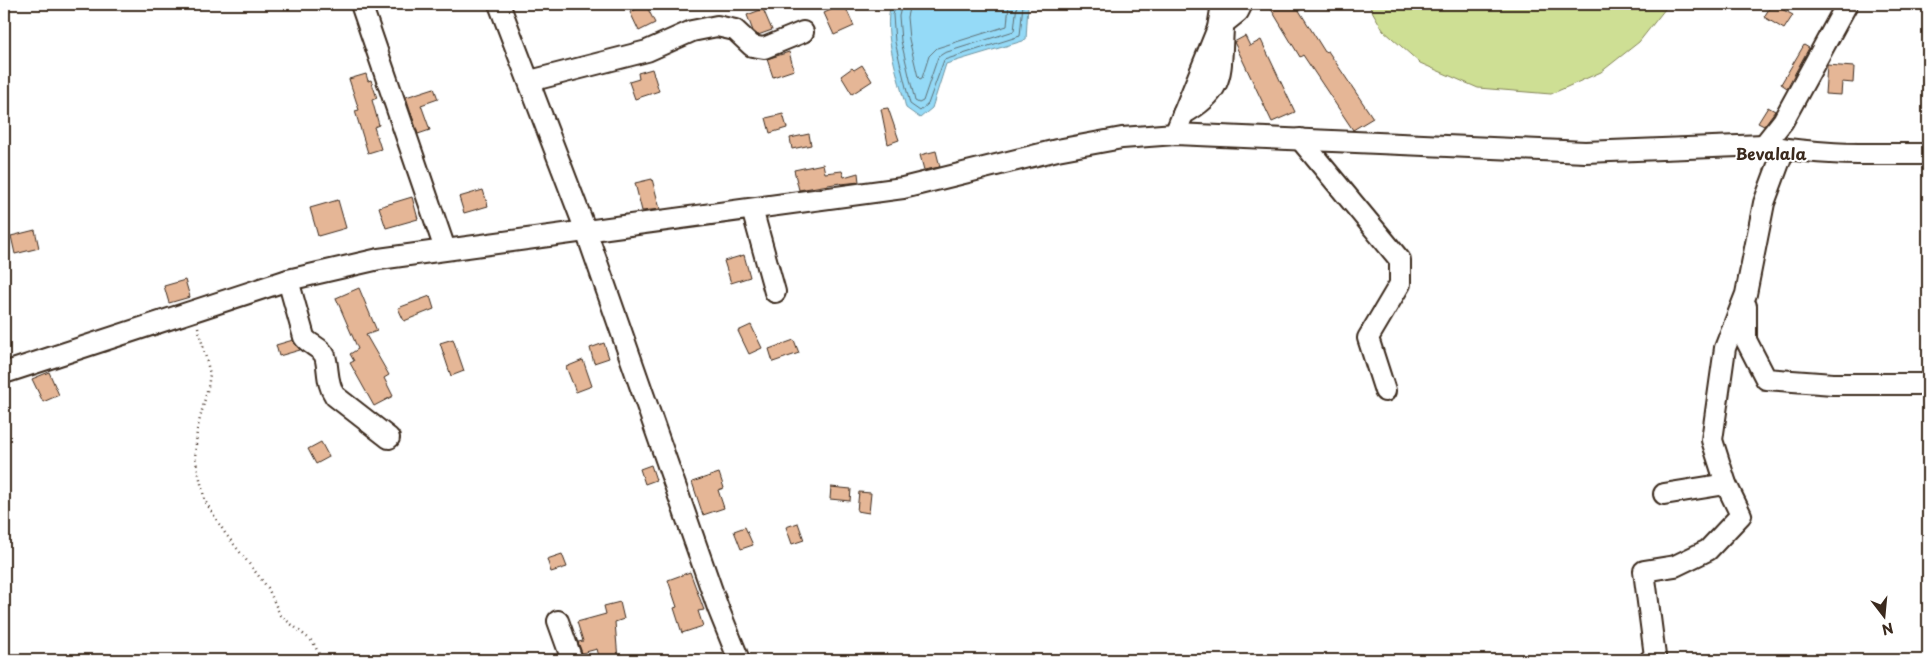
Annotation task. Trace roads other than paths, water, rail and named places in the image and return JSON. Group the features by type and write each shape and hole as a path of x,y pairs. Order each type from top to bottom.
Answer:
{"street":[{"path":"361,4 445,249"},
{"path":"499,4 586,231 718,608 740,660"},
{"path":"1175,134 1221,16 1238,12 1242,4"},
{"path":"1764,145 1783,121 1847,4"},
{"path":"530,81 647,52 692,31 717,26 735,30 752,46 764,48 803,32"},
{"path":"4,373 288,280 379,259 903,188 1057,150 1122,138 1175,134 1585,152 1764,145 1829,154 1928,154"},
{"path":"1300,139 1400,260 1400,284 1368,338 1385,390"},
{"path":"1650,660 1655,656 1644,571 1675,566 1708,550 1741,516 1726,484 1712,440 1725,348 1746,294 1764,203 1784,149"},
{"path":"752,209 775,292"},
{"path":"288,280 304,337 324,354 330,389 335,396 389,438"},
{"path":"1746,294 1746,340 1766,379 1833,384 1927,384"},
{"path":"1664,494 1726,484"},
{"path":"558,621 572,660"}],"water":[{"path":"891,4 1028,4 1026,40 946,64 932,108 920,118 906,108 896,70 889,29"}],"district":[{"name":"Bevalala","path":"1771,153"}]}
